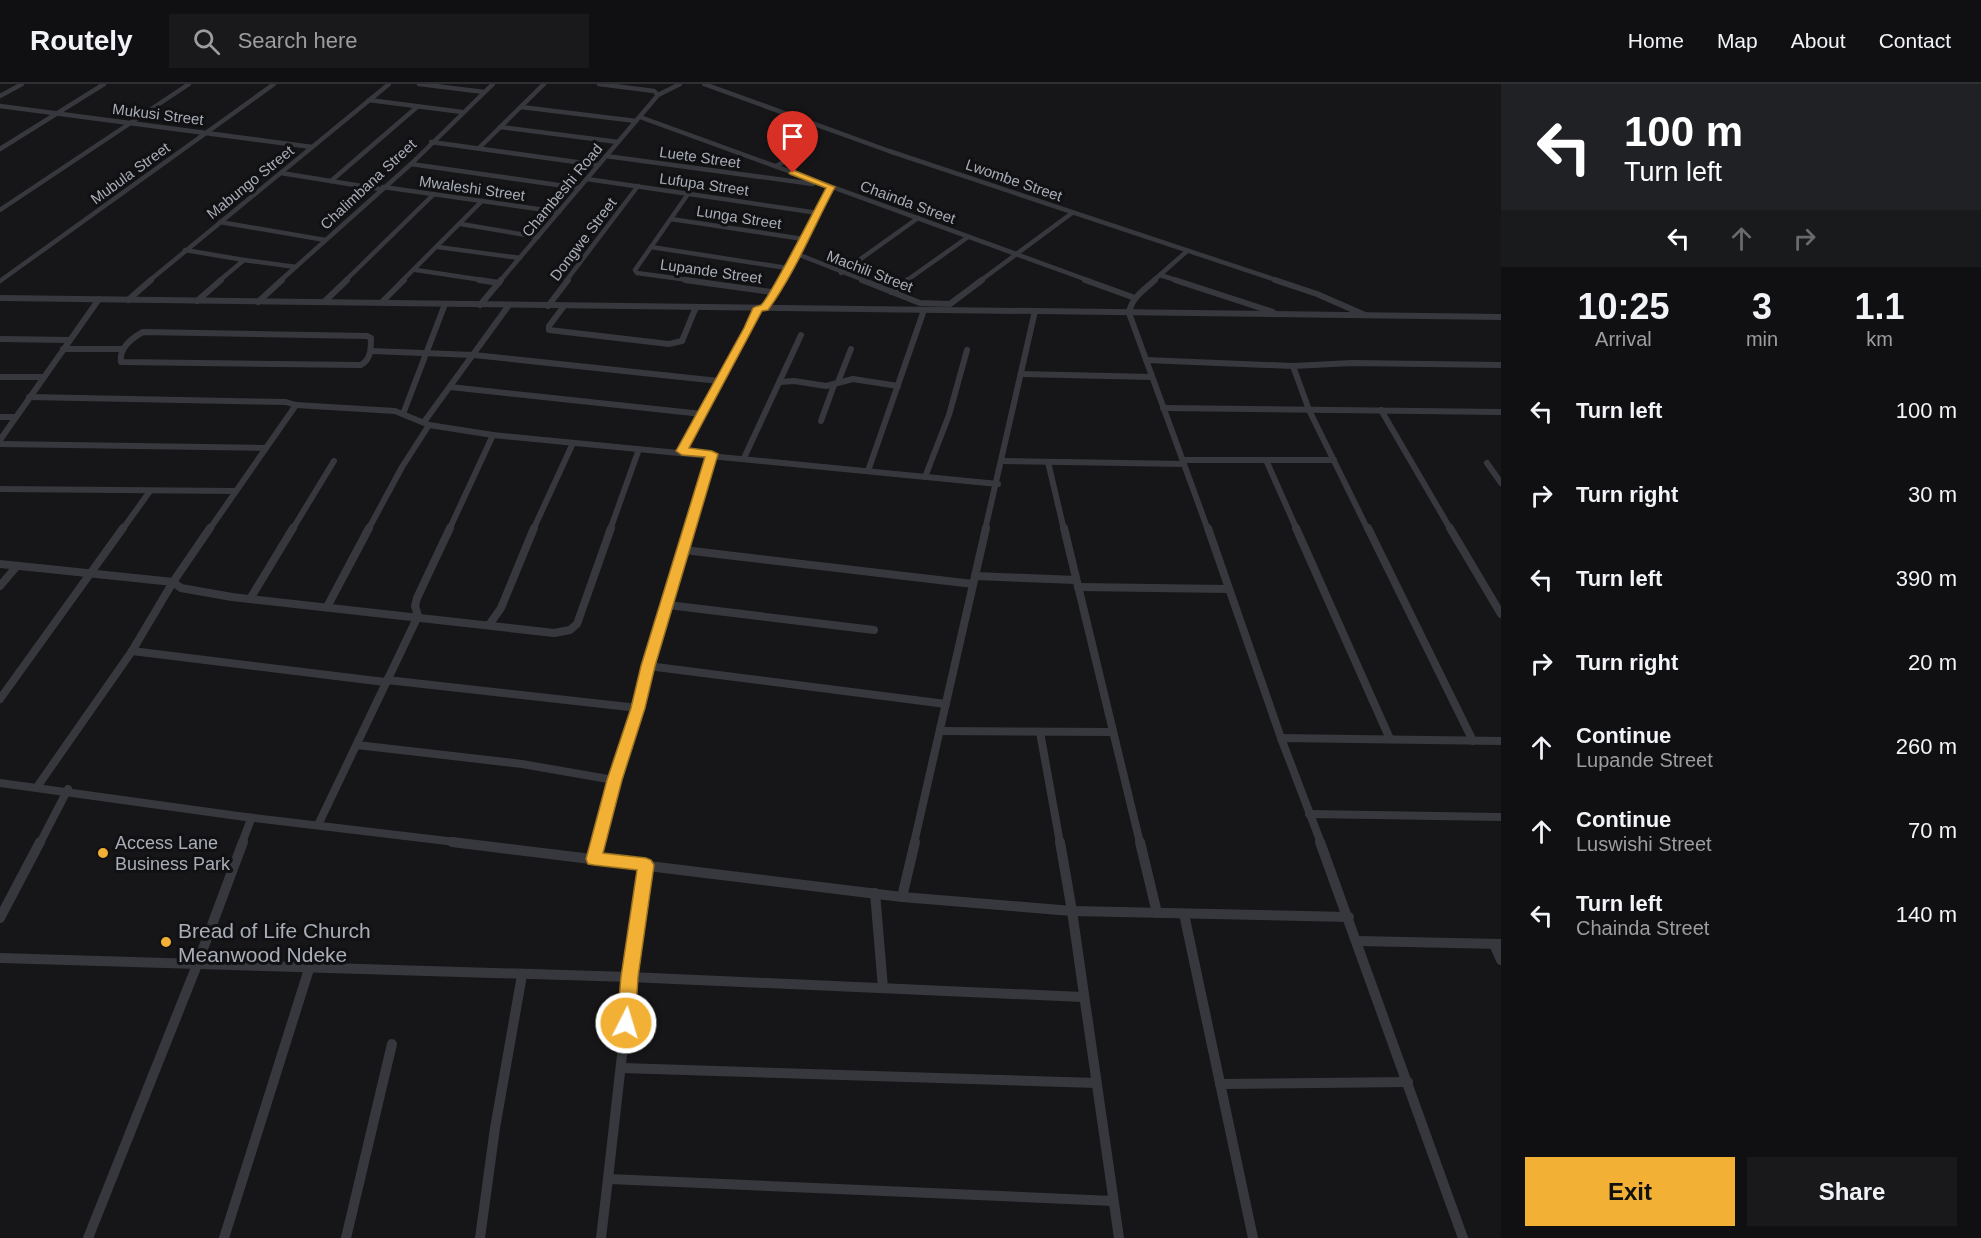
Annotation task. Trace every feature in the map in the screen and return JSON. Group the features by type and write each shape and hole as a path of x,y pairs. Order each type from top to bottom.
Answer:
{"street":[{"path":"0,96 21,84"},
{"path":"0,149 104,84"},
{"path":"0,210 189,84"},
{"name":"Mubula Street","path":"0,281 274,84"},
{"name":"Mabungo Street","path":"129,300 185,250 389,84"},
{"path":"419,84 484,92"},
{"name":"Chalimbana Street","path":"258,302 381,188 411,164 493,84"},
{"path":"479,148 544,84"},
{"path":"599,84 656,93 680,84"},
{"name":"Lwombe Street","path":"704,84 1072,213 1317,294 1367,316"},
{"name":"Chambeshi Road","path":"480,305 638,119 656,93"},
{"path":"369,100 462,112"},
{"name":"Mukusi Street","path":"0,106 312,147"},
{"path":"331,181 417,107"},
{"name":"Chainda Street","path":"521,107 638,119 776,166 1135,298"},
{"path":"500,127 618,142"},
{"path":"431,142 598,165"},
{"path":"776,166 807,150"},
{"name":"Luete Street","path":"606,156 829,186"},
{"path":"411,164 579,188"},
{"name":"Mwaleshi Street","path":"281,172 559,212"},
{"name":"Lufupa Street","path":"587,179 818,213"},
{"name":"Dongwe Street","path":"548,306 638,186"},
{"name":"Lupande Street","path":"651,247 635,270 637,273 764,291 776,290 818,213 829,186"},
{"path":"324,302 434,194"},
{"path":"688,194 651,247 787,268"},
{"path":"382,302 482,201"},
{"path":"930,308 950,304 962,297 1072,213"},
{"path":"841,273 918,218"},
{"name":"Lunga Street","path":"671,219 803,239"},
{"path":"220,222 325,240"},
{"path":"461,224 538,237"},
{"path":"891,292 968,237"},
{"path":"438,247 520,258"},
{"path":"185,250 296,267"},
{"path":"1186,252 1135,298 1130,305 1129,313 1281,738 1358,941 1463,1238"},
{"name":"Machili Street","path":"796,254 930,308"},
{"path":"196,301 244,260"},
{"path":"416,270 500,283"},
{"path":"1160,275 1281,315"},
{"path":"682,451 761,308 776,290"},
{"path":"0,297 1501,317"},
{"path":"99,299 15,417 0,442 264,448"},
{"path":"403,414 445,304"},
{"path":"327,607 427,423 509,305"},
{"path":"564,306 549,330 669,344 682,341 696,307"},
{"path":"868,471 898,386 930,308"},
{"path":"902,897 998,484 1035,311"},
{"path":"143,332 367,336 371,338 371,351 366,362 361,365 121,362 120,356 130,339 143,332"},
{"path":"744,458 801,335"},
{"path":"0,339 69,340"},
{"path":"63,349 123,349"},
{"path":"821,421 851,349"},
{"path":"926,477 949,415 967,350"},
{"path":"371,351 474,355 719,381"},
{"path":"1146,360 1293,366 1352,363 1501,365"},
{"path":"1293,366 1310,410 1473,741"},
{"path":"1021,374 1152,377"},
{"path":"0,377 43,378"},
{"path":"780,382 836,384 853,379 898,386"},
{"path":"450,387 702,414"},
{"path":"29,397 265,400 296,405 394,411 427,423 493,435 682,451 998,484"},
{"path":"37,787 132,651 173,582 296,405"},
{"path":"1163,408 1501,412"},
{"path":"1381,410 1501,614"},
{"path":"0,417 15,417"},
{"path":"318,825 418,616 415,606 417,598 493,435"},
{"path":"489,625 501,608 528,540 573,443"},
{"path":"0,564 88,575 173,582 181,588 250,598 555,633 574,628 639,449"},
{"path":"594,859 614,780 638,708 648,666 712,454"},
{"path":"1266,460 1390,739"},
{"path":"1002,462 1334,460"},
{"path":"250,598 334,461"},
{"path":"1048,462 1157,913"},
{"path":"1487,463 1501,483"},
{"path":"0,489 236,491"},
{"path":"0,699 150,491"},
{"path":"684,549 974,580 1228,589"},
{"path":"0,586 17,566"},
{"path":"668,605 874,630"},
{"path":"132,651 638,708"},
{"path":"648,666 946,704"},
{"path":"940,731 1113,732"},
{"path":"1040,732 1071,912 1119,1238"},
{"path":"1281,738 1501,741"},
{"path":"357,745 522,764 614,780"},
{"path":"0,783 68,789 251,819 318,825 902,897 1071,912 1349,917"},
{"path":"0,918 68,789"},
{"path":"1309,814 1501,816"},
{"path":"88,1238 197,965 251,819"},
{"path":"601,1238 622,1068 630,977 646,865"},
{"path":"875,893 883,988"},
{"path":"1184,914 1253,1238"},
{"path":"1358,941 1498,944 1501,960"},
{"path":"0,958 630,977 1083,997"},
{"path":"224,1238 309,969"},
{"path":"480,1238 495,1128 522,975"},
{"path":"346,1238 392,1044"},
{"path":"622,1068 1096,1083"},
{"path":"1220,1084 1407,1082"},
{"path":"609,1179 1113,1201"}],"place":[{"name":"Access Lane Business Park","path":"103,853"},
{"name":"Bread of Life Church Meanwood Ndeke","path":"166,942"}],"route":[{"path":"626,1023 630,977 646,865 594,859 614,780 638,708 648,666 712,454 682,451 758,308 764,308 780,287 787,268 831,187 793,173"}]}
